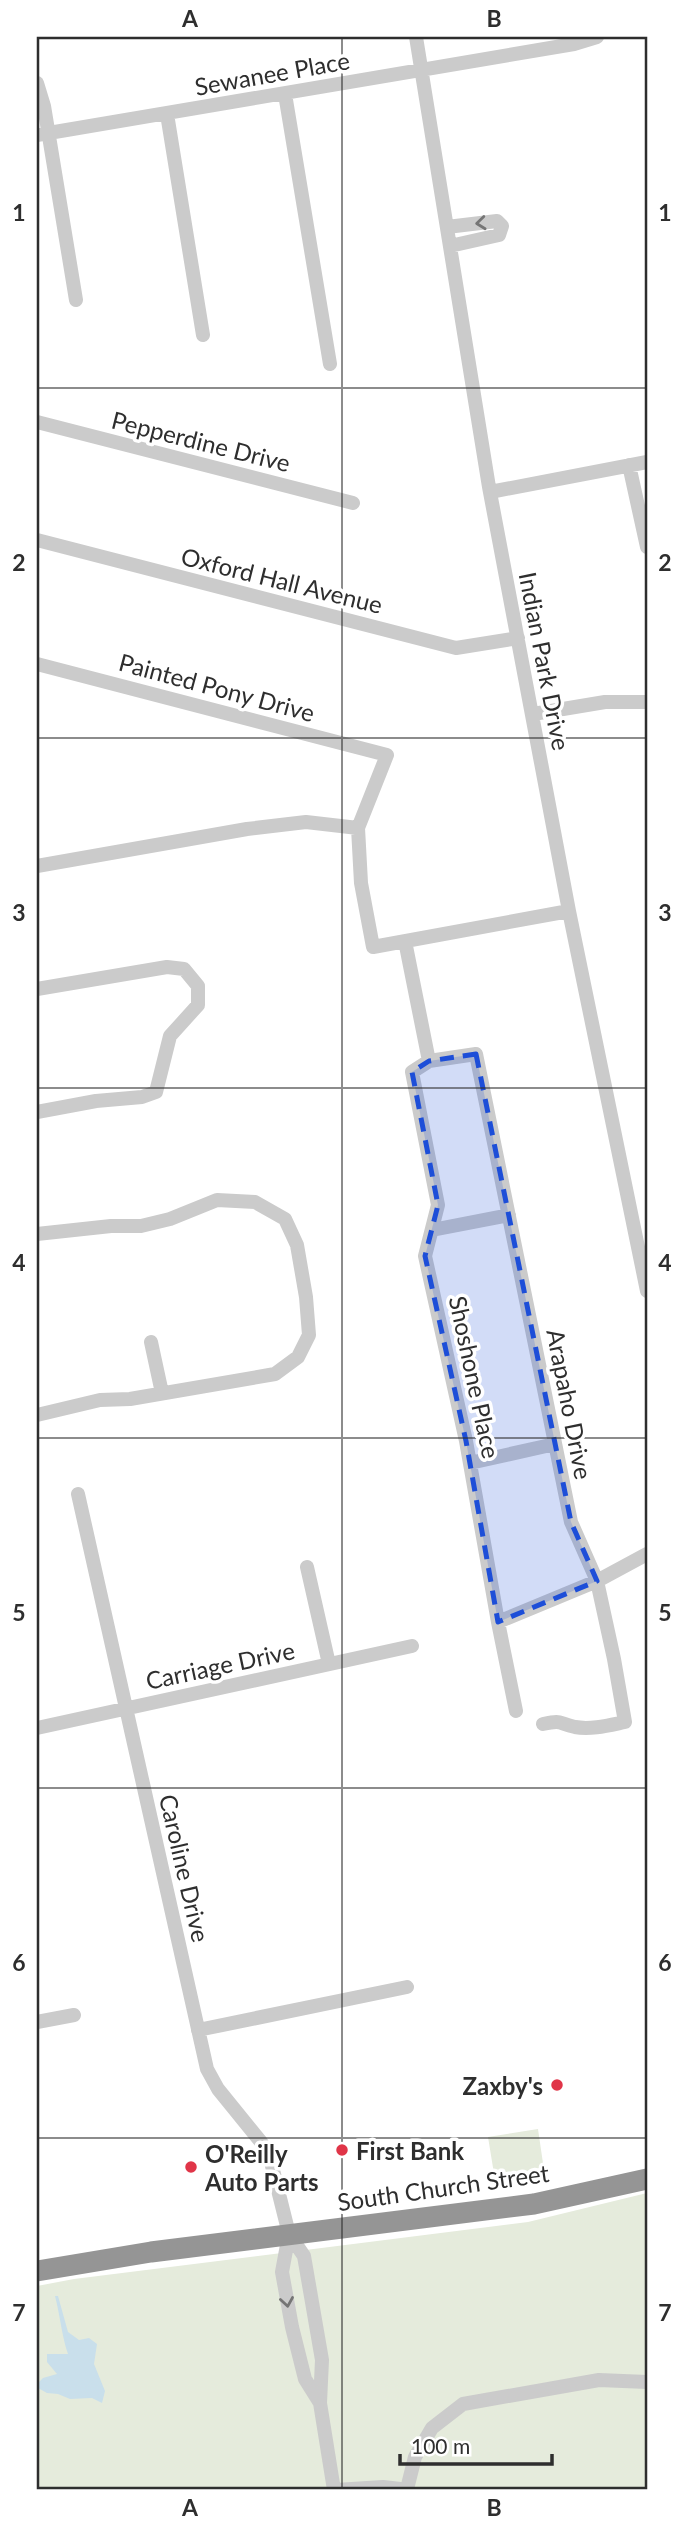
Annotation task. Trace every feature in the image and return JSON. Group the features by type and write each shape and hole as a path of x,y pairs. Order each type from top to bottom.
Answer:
{"highway":[{"name":"South Church Street","path":"37,2271 151,2252 534,2204 647,2179"}],"street":[{"name":"Indian Park Drive","path":"416,37 489,492 569,911 647,1292"},
{"name":"Sewanee Place","path":"43,134 574,44 597,37"},
{"path":"37,83 44,106 43,134 76,300"},
{"path":"285,94 330,365"},
{"path":"167,114 203,335"},
{"path":"447,227 497,221 502,226 499,235 450,246"},
{"name":"Pepperdine Drive","path":"37,422 354,503"},
{"path":"489,492 647,462"},
{"path":"629,465 647,547"},
{"name":"Oxford Hall Avenue","path":"37,540 456,648 518,639"},
{"name":"Painted Pony Drive","path":"37,664 387,755 358,828"},
{"path":"533,714 605,702 647,702"},
{"path":"37,866 306,822 358,828 361,883 373,947 569,911"},
{"path":"405,941 429,1061"},
{"path":"37,989 167,967 184,969 198,986 198,1005 170,1036 156,1092 142,1097 96,1101 37,1112"},
{"name":"Arapaho Drive","path":"429,1061 476,1054 570,1522 597,1581 625,1722 593,1727 575,1727 559,1721 542,1724"},
{"name":"Shoshone Place","path":"429,1061 412,1072 438,1205 425,1256 470,1463 516,1711"},
{"path":"37,1234 111,1226 141,1226 170,1219 217,1200 256,1202 285,1219 297,1245 309,1335 298,1357 275,1374 130,1399 100,1400 37,1415"},
{"path":"432,1230 509,1215"},
{"path":"151,1342 162,1393"},
{"path":"470,1463 555,1444"},
{"name":"Caroline Drive","path":"78,1494 207,2068 218,2089 261,2142 270,2158 289,2234"},
{"path":"498,1622 597,1581 647,1554"},
{"path":"307,1567 330,1664"},
{"name":"Carriage Drive","path":"37,1728 412,1646"},
{"path":"198,2029 407,1987"},
{"path":"37,2022 74,2015"},
{"path":"289,2234 282,2272 292,2327 305,2379 320,2403"},
{"path":"289,2234 304,2256 322,2360 320,2403 335,2490 383,2487 408,2490 415,2457 432,2428 463,2404 599,2380 647,2382"}],"highlighted area":[{"path":"476,1054 571,1522 597,1581 498,1622 466,1441 425,1256 438,1205 412,1072 429,1061"}],"green space":[{"path":"538,2129 545,2177 496,2186 488,2137"},
{"path":"647,2193 647,2490 37,2490 37,2286 74,2279 528,2222"}],"water":[{"path":"55,2296 58,2296 68,2332 79,2340 89,2338 97,2344 94,2364 105,2391 102,2403 92,2398 70,2399 38,2388 37,2384 43,2378 57,2374 47,2362 47,2354 68,2354"}],"place":[{"name":"Zaxby's","path":"557,2085"},
{"name":"First Bank","path":"342,2150"},
{"name":"O'Reilly Auto Parts","path":"191,2167"}]}
